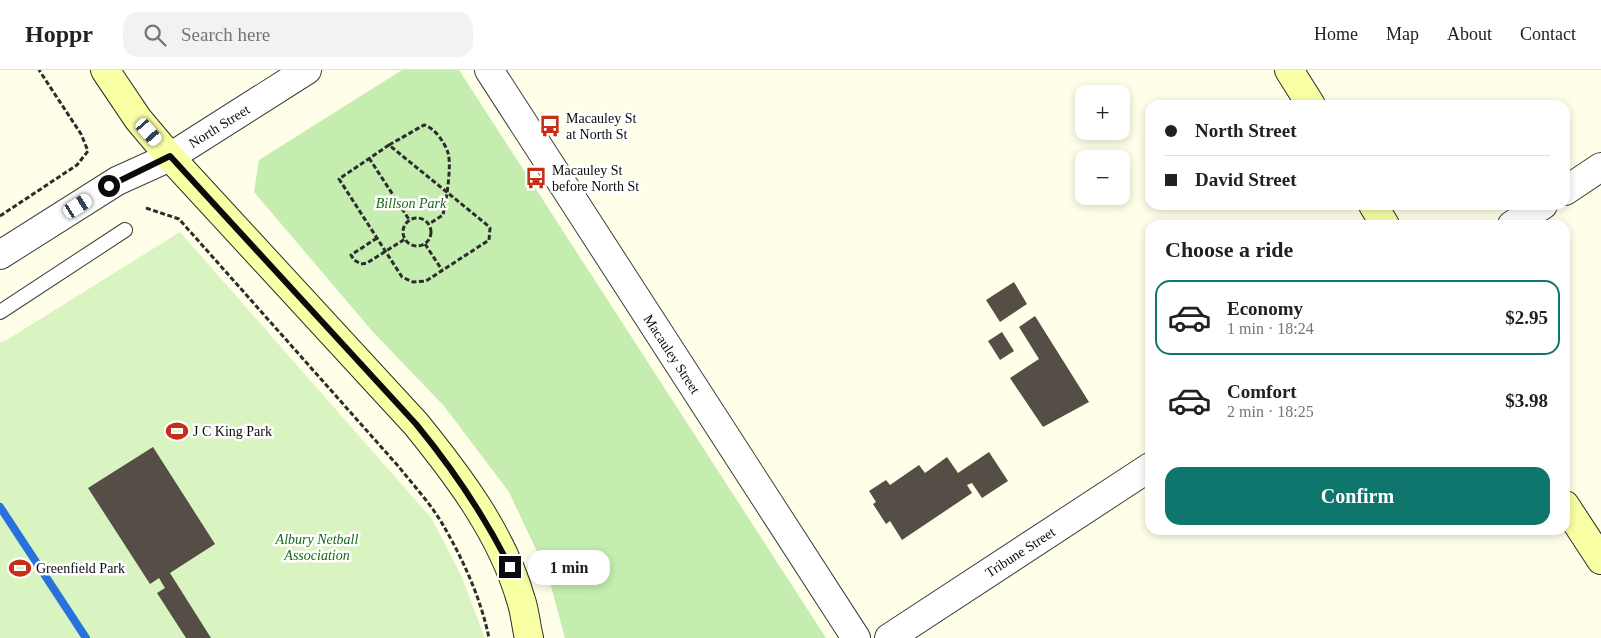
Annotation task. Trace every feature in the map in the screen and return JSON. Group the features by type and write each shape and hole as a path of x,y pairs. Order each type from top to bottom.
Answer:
{"main road":[{"path":"106,70 138,119 170,156 416,424 451,468 494,535 510,567 522,601 529,638"},
{"path":"1289,70 1308,100"},
{"path":"1570,513 1601,560"}],"street":[{"name":"North Street","path":"0,255 117,181 170,156 307,70"},
{"name":"Macauley Street","path":"489,70 856,638"},
{"path":"1570,187 1601,167"},
{"path":"1520,220 1535,210"},
{"name":"Tribune Street","path":"889,638 1145,470"}],"lane":[{"path":"0,312 125,230"}],"path":[{"path":"0,216 77,165 88,150 81,134 40,70"},
{"path":"389,145 447,192 486,224 490,228 489,240 426,281 406,280 402,277 339,179 369,158 389,145 420,126 430,126 435,131 448,154 447,192 443,216 428,224"},
{"path":"369,158 410,221"},
{"path":"146,208 179,219 422,496 443,524 458,553 474,590 489,638"},
{"path":"421,219 428,224 430,237 425,244 412,245 405,239 404,230 410,221 421,219"},
{"path":"377,238 351,255 361,264 367,263 405,239"},
{"path":"425,244 442,270"}],"green space":[{"name":"Billson Park","path":"402,70 459,70 826,638 565,638 548,575 509,492 444,406 373,332 254,192 259,160"},
{"name":"J C King Park","path":"180,232 432,519 461,575 485,638 0,638 0,342 5,341"}],"building":[{"path":"1014,282 1027,304 1000,322 986,300"},
{"path":"1035,316 1089,402 1043,427 1010,378 1039,359 1019,327"},
{"path":"1002,332 1014,351 1000,360 988,341"},
{"path":"153,447 215,544 170,573 211,638 186,638 157,593 165,588 159,578 150,584 88,488"},
{"path":"989,452 1008,481 982,498 972,483 967,485 972,493 902,540 890,521 886,524 873,504 876,502 869,491 886,480 890,485 919,465 925,473 947,457 958,473"}],"waterway":[{"path":"0,507 86,638"}],"place":[{"name":"Macauley St at North St","path":"550,126"},
{"name":"Macauley St before North St","path":"536,178"},
{"name":"J C King Park","path":"177,431"},
{"name":"Greenfield Park","path":"20,568"}],"route":[{"path":"109,186 170,156 416,424 451,468 473,500 510,567"}],"park label":[{"name":"Albury Netball Association","path":"317,548"}]}
